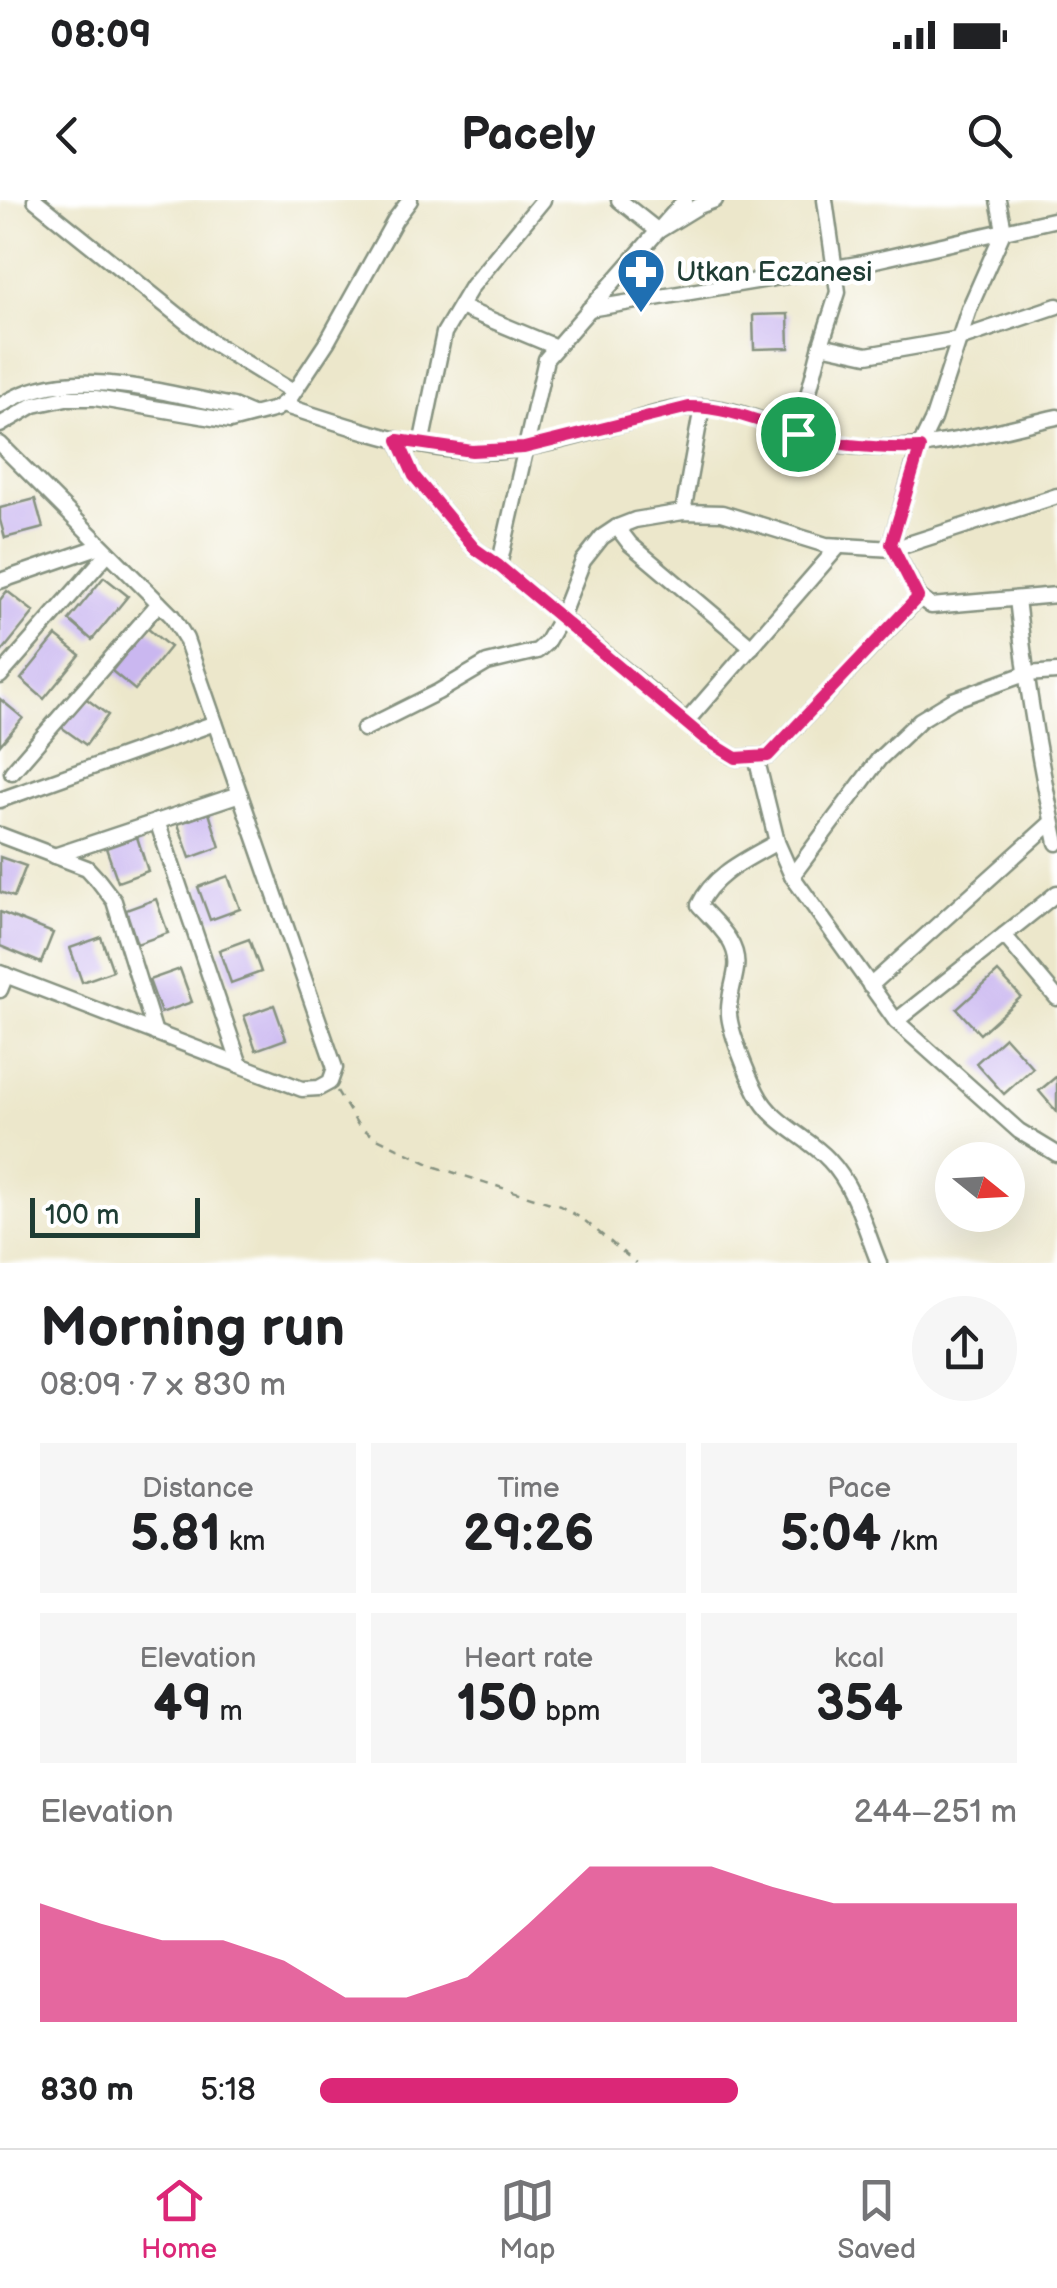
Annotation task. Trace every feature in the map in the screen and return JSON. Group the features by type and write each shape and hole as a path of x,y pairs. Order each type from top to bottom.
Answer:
{"street":[{"path":"35,200 210,341 294,392"},
{"path":"0,425 34,405 66,398 112,401 230,421 276,409 294,392 327,342 410,200"},
{"path":"421,445 444,333 472,286 544,200"},
{"path":"619,200 658,231"},
{"path":"499,566 546,359 684,200"},
{"path":"658,231 715,200"},
{"path":"798,434 838,292 825,200"},
{"path":"998,200 1004,230 969,308 891,544 918,597 931,606 1057,595"},
{"path":"589,309 836,268 1057,220"},
{"path":"460,306 556,348"},
{"path":"821,344 867,355 959,339 1057,306"},
{"path":"0,406 24,393 50,386 98,382 232,406 253,414"},
{"path":"282,405 398,440 472,451 524,448 674,409 702,407 740,414 824,441 867,448 920,448 1057,416"},
{"path":"683,512 702,407"},
{"path":"398,440 414,476 475,549 705,739 736,758 768,756 918,597"},
{"path":"0,444 172,616 186,640 335,1068 330,1082 302,1090 2,979"},
{"path":"364,729 487,663 537,651 561,617 583,561 602,536 634,520 683,512 722,513 826,545 893,548 1057,496"},
{"path":"617,527 630,544 752,646"},
{"path":"686,722 839,546"},
{"path":"0,581 105,550"},
{"path":"0,676 105,550"},
{"path":"1017,598 1025,674 1050,775 1057,844"},
{"path":"12,772 159,603"},
{"path":"792,876 867,773 905,732 953,700 1025,674 1057,672"},
{"path":"0,800 215,723"},
{"path":"756,757 777,842 792,876 896,1021 1019,1131 1055,1151"},
{"path":"54,856 240,794"},
{"path":"157,821 240,1066"},
{"path":"870,986 1052,822"},
{"path":"0,835 86,868 114,901 156,1033"},
{"path":"777,842 721,876 699,905 735,951 730,1022 758,1095 772,1114 824,1155 841,1174 879,1263"},
{"path":"896,1021 1057,892"},
{"path":"1004,936 1057,998"}],"path":[{"path":"330,1082 358,1124 372,1136 436,1167 560,1206 596,1228 636,1263"}],"building":[{"path":"788,314 789,348 754,349 753,315"},
{"path":"35,499 43,528 5,538 0,508"},
{"path":"104,577 128,596 92,640 69,620"},
{"path":"7,591 34,612 0,654 0,600"},
{"path":"147,628 170,647 135,690 112,671"},
{"path":"56,636 80,655 44,699 21,679"},
{"path":"84,697 108,715 86,745 61,727"},
{"path":"0,699 23,718 0,745"},
{"path":"209,813 220,847 190,858 178,824"},
{"path":"137,837 148,871 118,882 106,848"},
{"path":"0,857 26,866 14,897 0,892"},
{"path":"228,876 240,909 210,920 198,887"},
{"path":"156,899 168,933 137,944 126,910"},
{"path":"0,912 53,933 41,963 0,946"},
{"path":"101,937 113,971 82,982 70,948"},
{"path":"249,939 261,972 231,983 219,950"},
{"path":"180,969 192,1002 161,1013 149,980"},
{"path":"998,972 1021,997 980,1034 957,1009"},
{"path":"274,1005 286,1039 256,1050 244,1016"},
{"path":"1005,1037 1033,1068 1004,1094 976,1063"},
{"path":"1057,1076 1057,1112 1039,1091"}],"place":[{"name":"Utkan Eczanesi","path":"641,314"}],"route":[{"path":"689,407 720,409 798,434 867,448 920,448 891,544 918,597 768,756 736,758 705,739 475,549 414,476 398,440 472,451 508,450 689,407"}]}
